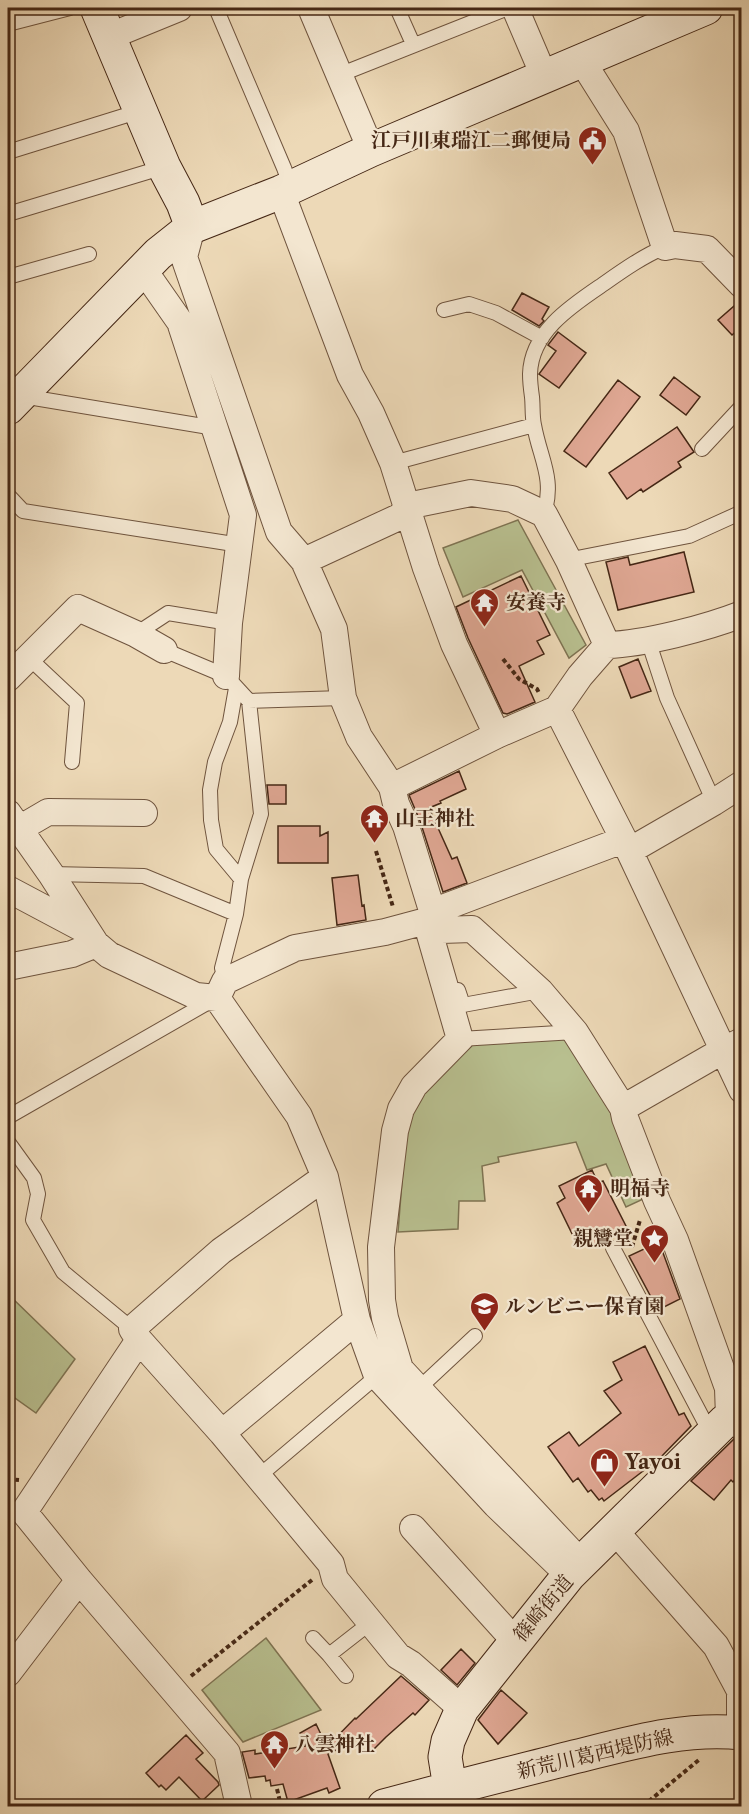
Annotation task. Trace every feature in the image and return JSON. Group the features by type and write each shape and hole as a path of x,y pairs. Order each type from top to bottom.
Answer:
{"street":[{"path":"179,8 102,22 192,227 184,257 279,532 303,561 334,629 343,698 359,737 392,787 396,804 406,826 434,923 460,1039 414,1086 401,1109 395,1131 381,1257 382,1300 385,1318 410,1397 496,1505 570,1564"},
{"path":"311,8 371,150"},
{"path":"515,8 544,76"},
{"path":"13,402 158,254 192,227 286,189 371,150 706,8"},
{"path":"582,61 626,131 665,247 675,245 708,249 740,282"},
{"path":"286,189 350,375 371,413 393,463 406,510 454,644 497,735"},
{"path":"143,269 180,322 243,514 229,623 231,682"},
{"path":"303,561 399,517 412,505 471,493 512,499 544,514 569,561 607,645"},
{"path":"8,678 78,608 136,634 164,650"},
{"path":"392,787 497,735 553,711 607,645 648,640 725,621 741,614"},
{"path":"553,711 732,1046 741,1090"},
{"path":"434,923 440,909 615,843 638,846 741,784"},
{"path":"92,938 51,874 13,821 48,812 144,813"},
{"path":"8,890 92,938 109,954 196,996 221,989 295,948 434,923 472,929 540,991 575,1032 623,1108 657,1201 675,1240 728,1388 731,1422"},
{"path":"8,967 72,954 92,938"},
{"path":"221,989 299,1116 325,1178 357,1320 377,1376 410,1397"},
{"path":"623,1108 732,1046"},
{"path":"239,1806 227,1753 24,1512 135,1334 221,1251 325,1178"},
{"path":"222,1433 357,1320"},
{"path":"135,1334 222,1433 331,1564 335,1579 398,1656 411,1664 462,1709"},
{"name":"篠崎街道","path":"450,1788 446,1757 448,1741 462,1709 515,1641 570,1564 615,1531 731,1422"},
{"path":"413,1528 515,1641"},
{"path":"615,1531 716,1646 741,1691 741,1733"},
{"path":"8,1673 79,1580"},
{"name":"新荒川葛西堤防線","path":"450,1788 654,1738 701,1731 741,1733"},
{"path":"384,1806 450,1788"}],"lane":[{"path":"8,24 70,8"},
{"path":"216,8 284,168 286,189"},
{"path":"397,8 413,44"},
{"path":"339,75 508,8"},
{"path":"8,152 140,111"},
{"path":"8,214 164,167"},
{"path":"544,514 549,497 548,483 544,457 534,425 530,372 535,353 542,338 554,322 572,306 623,270 665,247"},
{"path":"8,277 89,254"},
{"path":"444,310 469,304 496,313 542,338"},
{"path":"13,402 215,428"},
{"path":"702,449 741,406"},
{"path":"393,463 534,425"},
{"path":"8,495 23,511 240,545"},
{"path":"577,558 689,536 741,512"},
{"path":"136,634 168,613 229,623"},
{"path":"648,640 667,698 714,802"},
{"path":"8,1117 221,989 222,969 236,914 241,879 261,814 249,701 231,682 164,650"},
{"path":"29,658 77,703 72,762"},
{"path":"231,682 230,722 215,762 210,790 211,820 216,849 241,879"},
{"path":"249,701 343,698"},
{"path":"51,874 144,876 236,914"},
{"path":"434,923 463,1005 540,991"},
{"path":"460,1039 575,1032"},
{"path":"8,1142 34,1178 38,1194 33,1221 63,1272 135,1334"},
{"path":"615,1251 731,1422"},
{"path":"410,1397 476,1336"},
{"path":"258,1476 377,1376"},
{"path":"329,1655 370,1623"},
{"path":"313,1638 346,1676"}],"path":[{"path":"503,659 519,679 537,688 553,711"},
{"path":"376,851 400,928"},
{"path":"615,1251 633,1246 642,1210 657,1201"},
{"path":"173,1690 331,1564"},
{"path":"643,1806 703,1758"},
{"path":"277,1789 281,1806"}],"green space":[{"path":"518,520 586,645 569,658 522,570 463,597 443,548"},
{"path":"552,1030 577,1045 617,1115 652,1195 626,1207 606,1164 587,1170 576,1142 498,1157 499,1162 482,1166 485,1201 459,1201 458,1229 398,1232 405,1144 411,1117 422,1090 475,1043"},
{"path":"8,1294 75,1359 36,1413 8,1393"},
{"path":"266,1638 321,1710 243,1742 202,1690"}],"building":[{"path":"522,293 549,307 542,319 544,321 539,326 512,310"},
{"path":"741,300 741,327 732,335 718,320"},
{"path":"558,332 586,353 559,388 539,374 556,351 548,345"},
{"path":"674,377 700,397 686,415 660,395"},
{"path":"618,380 640,397 586,467 564,451"},
{"path":"677,427 694,452 678,462 681,467 643,492 641,489 627,499 609,473"},
{"path":"684,552 694,592 618,610 606,562 628,557 630,565"},
{"path":"521,576 550,635 537,641 544,654 519,666 535,702 507,714 503,713 456,607"},
{"path":"638,659 651,691 631,698 619,667"},
{"path":"459,771 466,789 429,808 452,859 457,857 467,883 443,892 409,795"},
{"path":"267,785 286,785 286,804 269,804"},
{"path":"278,826 320,826 320,836 328,832 328,863 278,863"},
{"path":"358,875 366,920 337,925 332,878"},
{"path":"592,1170 598,1183 603,1181 628,1230 594,1247 591,1239 578,1246 557,1203 565,1198 559,1186"},
{"path":"659,1242 680,1299 658,1310 629,1256"},
{"path":"645,1346 679,1415 684,1413 691,1426 660,1458 604,1501 602,1498 599,1500 591,1490 588,1492 578,1478 573,1482 548,1447 569,1432 579,1446 621,1413 604,1391 622,1380 613,1362"},
{"path":"734,1439 741,1443 741,1472 714,1500 691,1481"},
{"path":"461,1649 475,1663 457,1685 441,1670"},
{"path":"401,1676 429,1700 415,1715 413,1713 372,1751 358,1739 328,1754 340,1788 329,1793 327,1788 288,1802 283,1784 271,1786 270,1780 266,1781 265,1776 249,1778 242,1752 255,1750 255,1754 306,1746 300,1733 316,1724 327,1747"},
{"path":"501,1690 527,1713 498,1744 478,1720"},
{"path":"186,1735 203,1753 196,1759 219,1785 202,1801 179,1777 166,1790 161,1785 159,1787 146,1773"}],"place":[{"name":"江戸川東瑞江二郵便局","path":"592,166"},
{"name":"安養寺","path":"485,628"},
{"name":"山王神社","path":"374,844"},
{"name":"明福寺","path":"589,1214"},
{"name":"親鸞堂","path":"654,1264"},
{"name":"ルンビニー保育園","path":"484,1332"},
{"name":"Yayoi","path":"604,1488"},
{"name":"八雲神社","path":"274,1770"}]}
